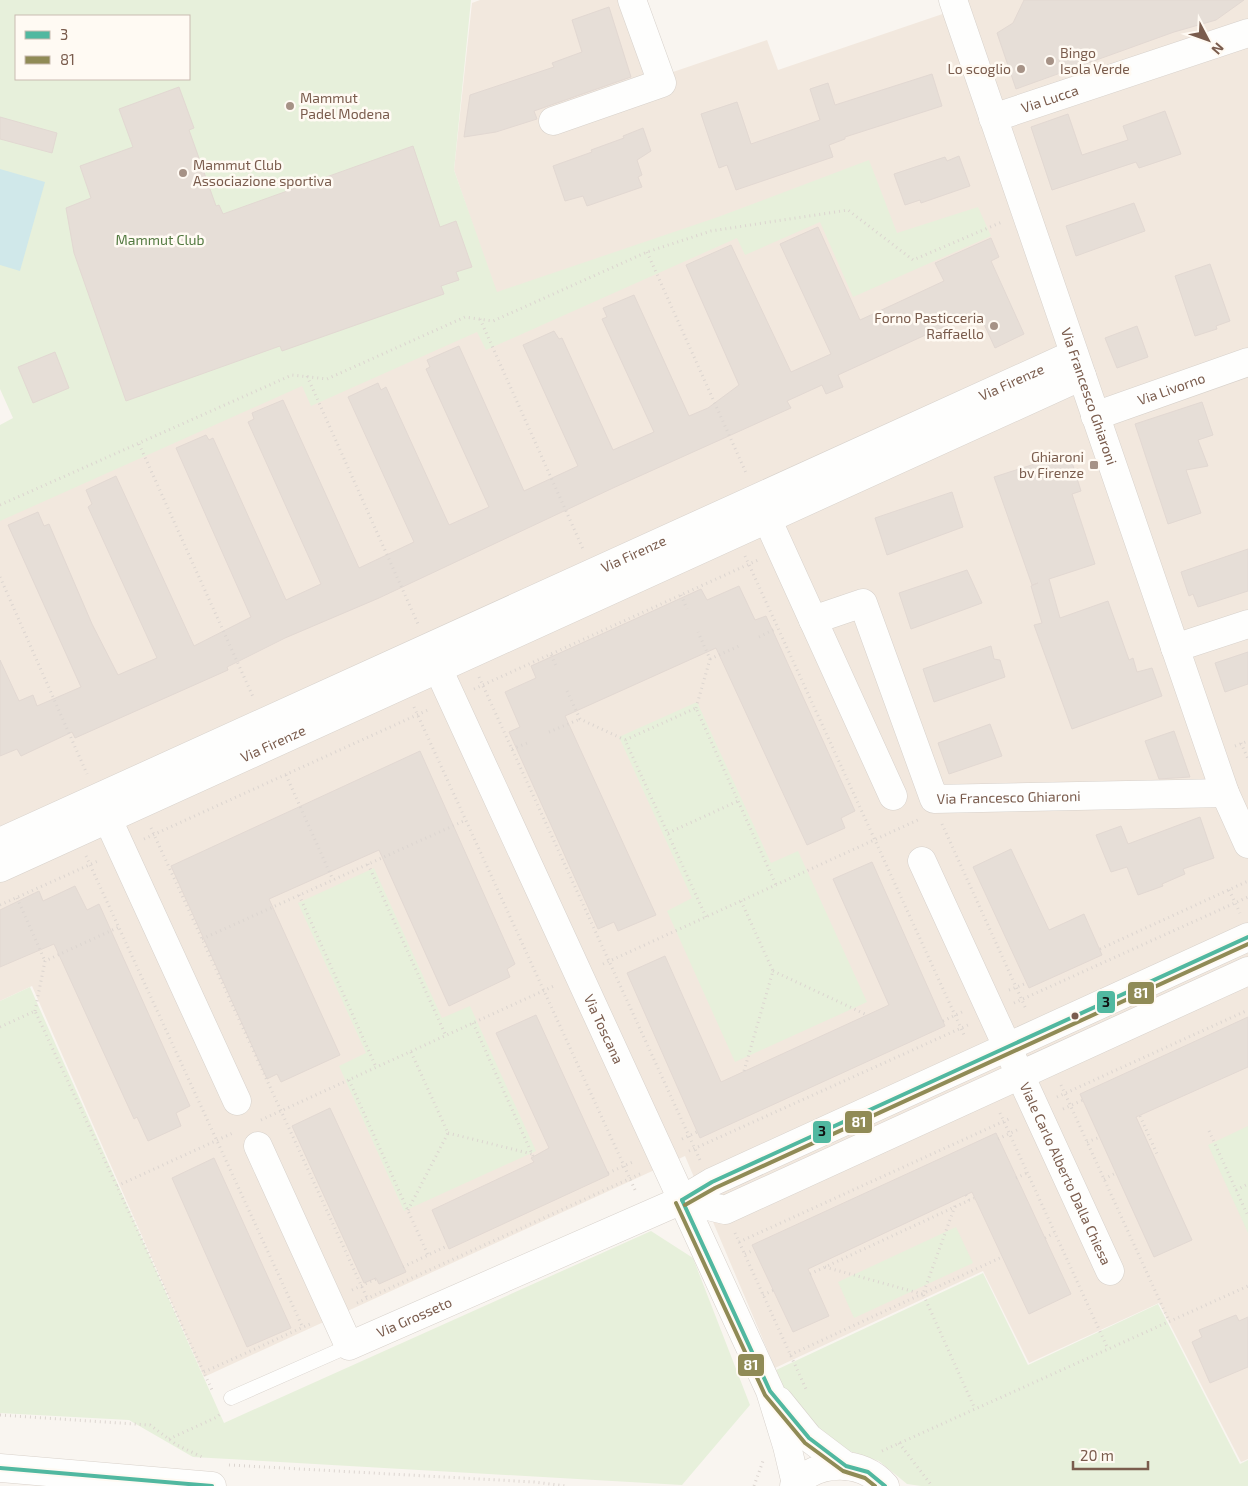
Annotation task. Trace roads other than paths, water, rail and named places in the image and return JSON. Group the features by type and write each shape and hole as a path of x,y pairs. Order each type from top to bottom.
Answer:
{"street":[{"path":"553,121 662,83 632,0"},
{"name":"Via Francesco Ghiaroni","path":"953,0 1225,794 1248,844"},
{"name":"Via Lucca","path":"993,118 1248,33"},
{"name":"Via Livorno","path":"1095,416 1248,362"},
{"name":"Via Firenze","path":"0,842 102,808 264,722 433,658 593,572 762,508 1078,365"},
{"path":"762,508 893,796"},
{"name":"Via Firenze","path":"0,868 76,833 102,808 140,804 404,684 433,658 468,655 734,534 762,508"},
{"name":"Via Francesco Ghiaroni","path":"813,620 863,604 934,799 1225,794"},
{"path":"1175,648 1248,624"},
{"name":"Via Toscana","path":"433,658 770,1391 787,1446 795,1485"},
{"path":"102,808 237,1101"},
{"name":"Viale Carlo Alberto Dalla Chiesa","path":"922,861 1110,1271"},
{"path":"682,1200 712,1182 1248,937"},
{"name":"Viale Carlo Alberto Dalla Chiesa","path":"682,1200 725,1210 1248,971"},
{"path":"252,1132 349,1346"},
{"name":"Via Grosseto","path":"349,1346 682,1200"},
{"name":"Via Toscana","path":"770,1391 809,1438 846,1466"},
{"path":"795,1485 811,1472 830,1466 846,1466 868,1472 885,1486"},
{"path":"0,1468 218,1475"}],"lane":[{"path":"231,1398 349,1346"}],"water":[{"path":"0,169 45,182 20,271 0,265"}],"place":[{"name":"Bingo Isola Verde","path":"1050,61"},
{"name":"Lo scoglio","path":"1021,69"},
{"name":"Mammut Padel Modena","path":"290,106"},
{"name":"Mammut Club Associazione sportiva","path":"183,173"},
{"name":"Forno Pasticceria Raffaello","path":"994,326"},
{"name":"Ghiaroni bv Firenze","path":"1094,465"}],"park label":[{"name":"Mammut Club","path":"160,240"}]}
